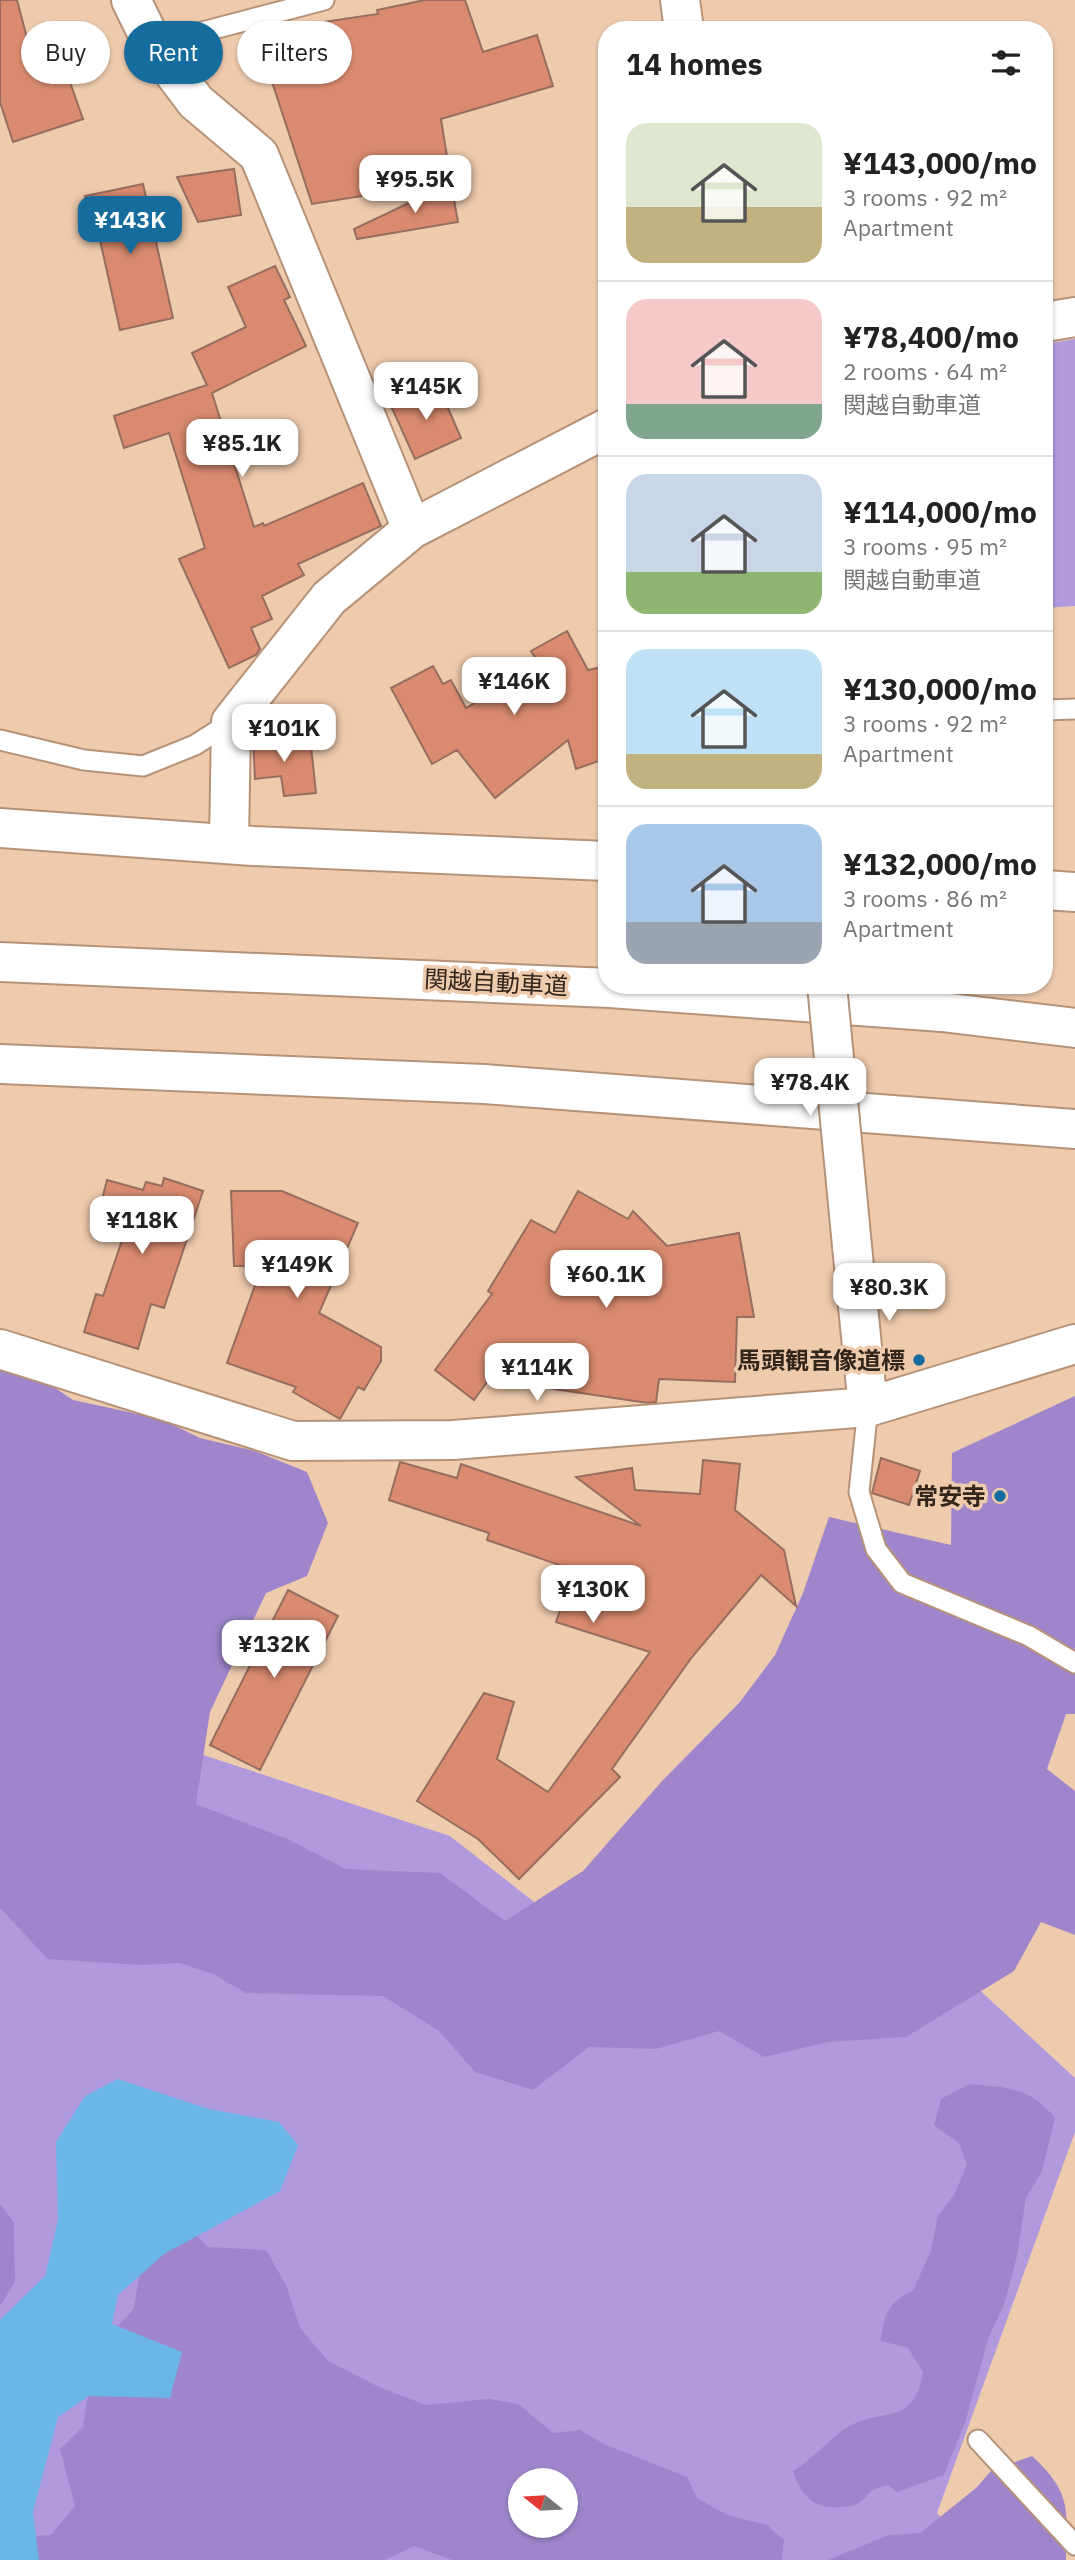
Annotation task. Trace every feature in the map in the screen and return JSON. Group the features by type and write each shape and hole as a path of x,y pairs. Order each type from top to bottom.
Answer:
{"main road":[{"path":"131,0 141,21"},
{"path":"680,0 683,21"},
{"path":"182,84 196,102 259,155 412,529"},
{"path":"1053,321 1075,317"},
{"path":"229,844 231,722 329,598 412,529 598,433"},
{"path":"0,828 229,844 598,861"},
{"path":"1053,891 1075,892"},
{"name":"関越自動車道","path":"0,962 598,987"},
{"name":"関越自動車道","path":"693,994 942,1012 1075,1028"},
{"path":"828,994 868,1407"},
{"path":"0,1064 484,1084 1075,1129"},
{"path":"0,1349 293,1441 453,1440 868,1407 1075,1344"}],"lane":[{"path":"223,27 324,0"},
{"path":"1053,710 1075,709"},
{"path":"0,740 84,760 143,766 195,745 231,722"},
{"path":"868,1407 859,1492 876,1549 902,1583 1029,1636 1075,1663"},
{"path":"978,2440 1075,2545"}],"shaded area":[{"path":"1075,339 1075,606 1053,607 1053,343"},
{"path":"0,1365 36,1375 73,1400 161,1419 200,1438 255,1451 307,1472 328,1523 307,1576 266,1593 210,1712 196,1804 287,1839 346,1869 440,1873 505,1921 583,1871 663,1780 739,1703 775,1655 803,1593 829,1517 951,1545 952,1453 1075,1396 1075,1714 1066,1714 1047,1769 1075,1791 1075,1935 1041,1922 1014,1971 906,2037 828,2042 764,2057 719,2031 656,2049 589,2047 533,2090 475,2072 439,2031 383,1996 246,1993 213,1974 180,1963 141,1965 48,1959 0,1908"},
{"path":"0,1481 194,1752 450,1836 566,1927 949,1962 1075,2078 1075,2132 937,2513 978,2560 0,2560"},
{"path":"969,2084 1017,2090 1036,2100 1055,2118 1042,2171 1026,2198 1017,2256 1005,2302 988,2339 965,2423 944,2475 897,2492 888,2485 881,2487 857,2504 823,2506 809,2499 793,2471 848,2427 904,2409 919,2390 923,2372 908,2348 881,2341 882,2332 893,2304 913,2291 931,2250 938,2216 954,2195 967,2165 959,2143 934,2125 941,2099"},
{"path":"0,2204 14,2222 15,2282 0,2306"},
{"path":"172,2210 208,2247 266,2250 286,2285 300,2328 328,2361 379,2387 426,2405 489,2399 518,2404 553,2433 580,2430 604,2444 687,2477 697,2498 727,2515 767,2525 784,2540 782,2560 452,2560 414,2546 385,2560 0,2560 0,2525 15,2537 51,2535 75,2506 60,2449 83,2427 95,2349 134,2309 145,2234"},
{"path":"1032,2456 1061,2492 1067,2527 1066,2560 828,2560 889,2535 920,2533 976,2488 991,2471"}],"water":[{"path":"118,2079 209,2109 279,2122 298,2145 280,2191 164,2254 118,2295 112,2324 182,2352 170,2398 89,2396 58,2417 33,2512 39,2560 0,2560 0,2320 45,2276 58,2220 56,2142 85,2096"}],"building":[{"path":"0,0 17,0 23,21 21,84 71,84 83,119 13,142 0,102"},
{"path":"425,0 465,0 483,52 537,35 553,86 441,119 451,182 312,204 273,84 352,84 352,21 330,21 378,14 377,10"},
{"path":"234,169 241,215 198,222 177,177"},
{"path":"451,183 458,222 357,239 354,229"},
{"path":"143,184 173,318 120,330 98,231 92,233 85,196"},
{"path":"275,266 290,297 284,300 306,346 212,393 254,527 263,523 264,526 363,483 381,526 298,564 304,575 262,596 272,619 251,628 260,649 256,655 229,668 179,559 205,548 169,433 124,448 114,416 207,385 192,353 246,327 228,287"},
{"path":"438,385 461,438 415,459 391,406"},
{"path":"567,631 588,670 598,668 598,761 576,769 568,740 495,798 457,750 432,764 391,688 433,666 443,684 451,680 466,708 540,665 531,651"},
{"path":"285,732 288,749 311,746 316,793 284,796 281,776 255,779 253,736"},
{"path":"164,1178 203,1191 164,1308 151,1304 138,1349 84,1332 96,1294 103,1296 129,1220 99,1211 107,1180 143,1190 146,1182 162,1186"},
{"path":"231,1191 282,1191 358,1223 319,1313 381,1347 381,1361 364,1390 358,1387 340,1419 293,1392 296,1387 227,1363 262,1266 234,1266"},
{"path":"578,1191 628,1219 633,1211 667,1246 739,1233 754,1317 737,1317 735,1382 659,1379 656,1402 648,1403 521,1384 497,1368 474,1400 435,1370 492,1294 488,1291 531,1220 555,1233"},
{"path":"881,1458 920,1471 909,1505 872,1493"},
{"path":"703,1460 740,1464 735,1510 784,1550 796,1606 761,1575 692,1657 612,1769 620,1777 519,1879 478,1839 417,1801 484,1693 514,1702 497,1759 548,1792 650,1652 556,1622 574,1570 487,1540 489,1533 389,1500 400,1462 457,1478 461,1464 641,1526 576,1477 632,1468 635,1490 700,1494"},
{"path":"288,1590 338,1616 260,1770 210,1745"}],"place":[{"name":"馬頭観音像道標","path":"919,1360"},
{"name":"常安寺","path":"1000,1496"}]}
